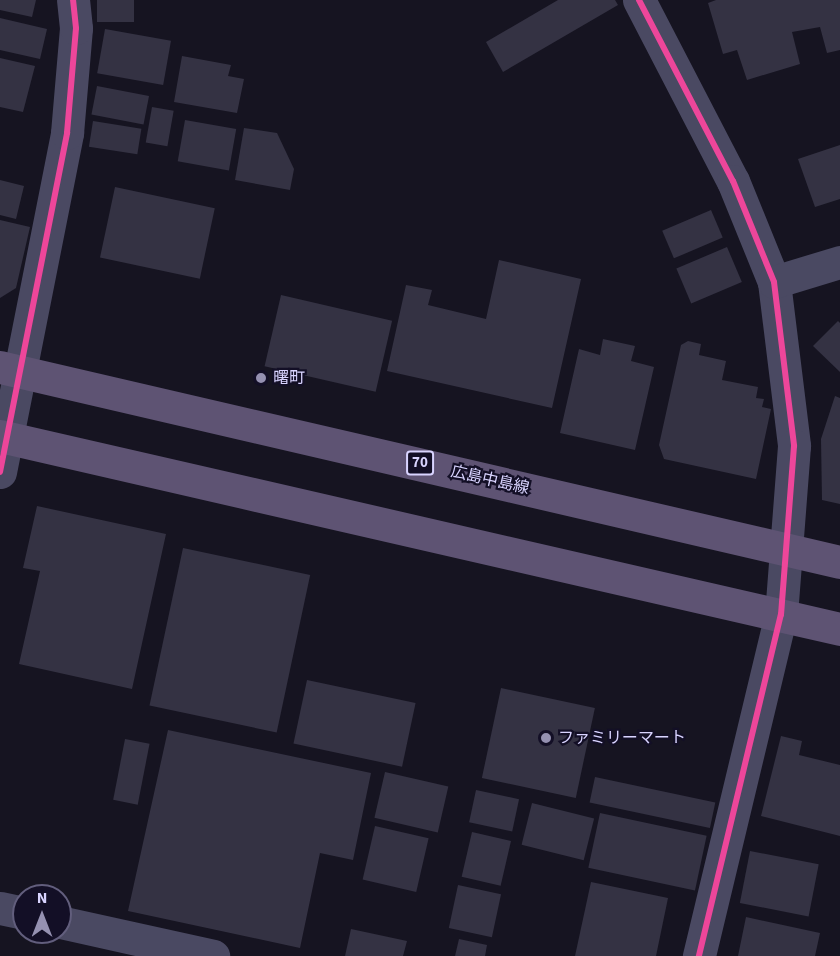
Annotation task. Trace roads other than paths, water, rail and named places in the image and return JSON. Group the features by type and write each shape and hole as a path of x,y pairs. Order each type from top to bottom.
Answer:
{"main road":[{"name":"広島中島線","path":"9,369 840,562"},
{"path":"4,437 840,629"}],"street":[{"path":"0,472 9,369 67,134 76,28 73,0"},
{"path":"651,4 733,181 774,282 794,446 781,614 699,956"},
{"path":"774,282 840,262"},
{"path":"72,924 213,956"}],"place":[{"name":"曙町","path":"261,378"},
{"name":"ファミリーマート","path":"546,738"}]}
